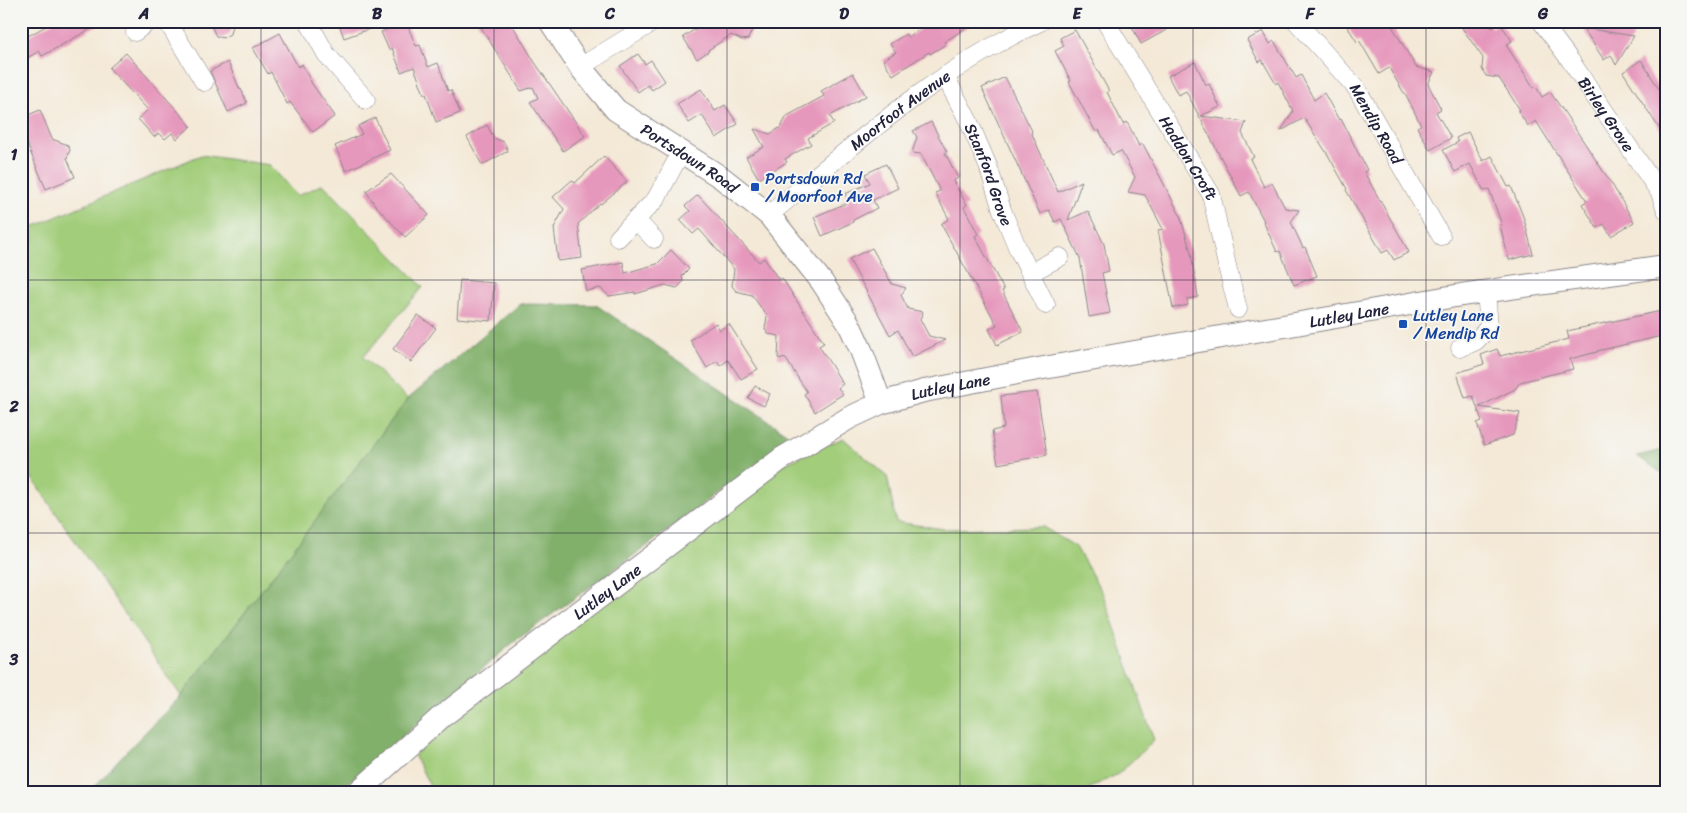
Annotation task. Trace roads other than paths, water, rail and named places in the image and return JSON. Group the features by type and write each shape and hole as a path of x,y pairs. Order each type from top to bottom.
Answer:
{"street":[{"path":"135,32 149,21"},
{"path":"167,21 204,82"},
{"path":"308,21 326,54 366,100"},
{"name":"Portsdown Road","path":"550,21 580,67 616,110 722,178 769,215 822,282 848,324 861,350 881,403"},
{"path":"580,67 656,21"},
{"name":"Moorfoot Avenue","path":"769,215 880,123 945,76 986,50 1042,21"},
{"name":"Haddon Croft","path":"1105,21 1212,194 1238,309"},
{"name":"Mendip Road","path":"1296,21 1357,90 1441,236"},
{"name":"Birley Grove","path":"1541,21 1570,60 1660,193 1666,210"},
{"name":"Stanford Grove","path":"945,76 969,122 988,166 1002,210 1046,305"},
{"path":"618,238 656,199 681,152"},
{"path":"636,220 654,239"},
{"path":"1030,273 1060,257"},
{"name":"Lutley Lane","path":"358,792 440,718 780,459 848,418 881,403 924,391 1038,369 1486,292 1666,266"},
{"path":"1460,348 1476,340 1489,327 1486,292"}],"place":[{"name":"Portsdown Rd / Moorfoot Ave","path":"755,187"},
{"name":"Lutley Lane / Mendip Rd","path":"1403,324"}]}
